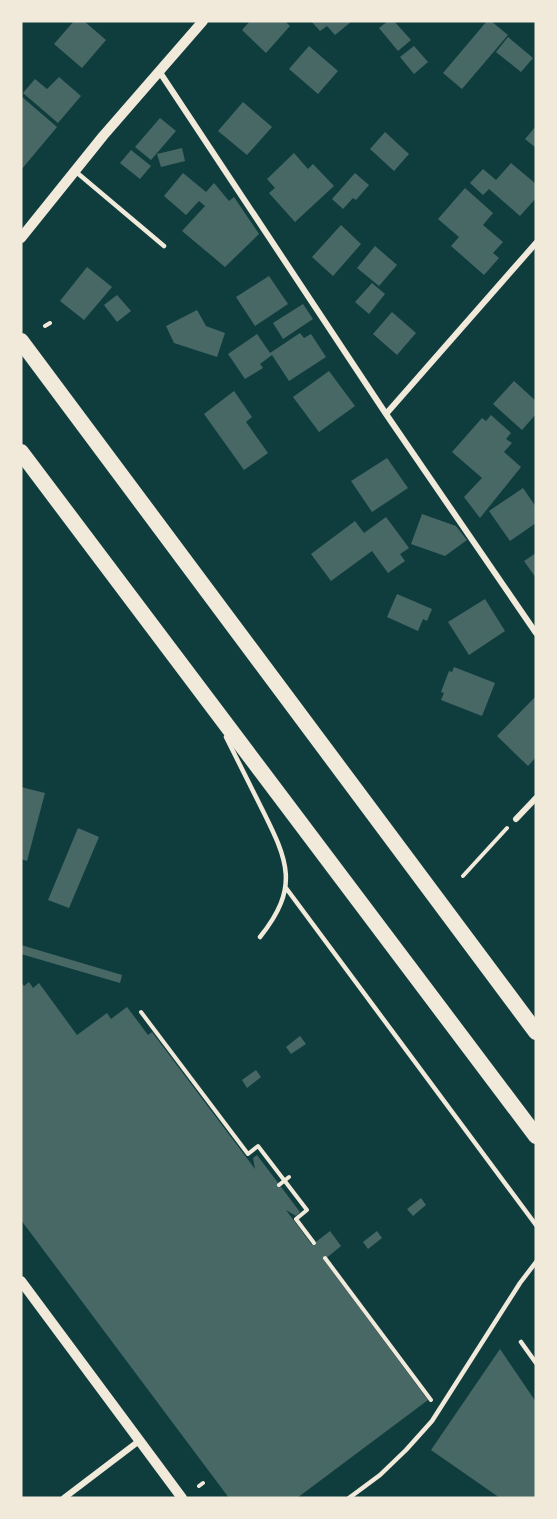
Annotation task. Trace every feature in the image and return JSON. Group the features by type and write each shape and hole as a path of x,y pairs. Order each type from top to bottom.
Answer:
{"highway":[{"path":"21,341 536,1032"},
{"path":"21,452 536,1136"}],"street":[{"path":"21,238 203,21"},
{"path":"159,71 386,414 536,633"},
{"path":"386,414 536,243"},
{"path":"516,819 536,798"},
{"path":"21,1281 182,1498"},
{"path":"64,1498 139,1441"}],"lane":[{"path":"75,171 164,246"},
{"path":"206,697 277,838 285,859 286,888 277,914 260,937"},
{"path":"286,888 536,1225"},
{"path":"349,1498 380,1475 432,1421 520,1283 536,1262"},
{"path":"521,1342 536,1363"}],"path":[{"path":"45,326 50,323"},
{"path":"464,876 516,819"},
{"path":"141,1012 248,1154 258,1146 307,1210 296,1219 314,1243"},
{"path":"279,1185 289,1177"},
{"path":"325,1258 439,1410"}],"building":[{"path":"74,21 84,21 106,40 82,68 54,44"},
{"path":"250,21 285,21 290,26 266,53 242,30"},
{"path":"311,21 352,21 335,35 327,26 320,31"},
{"path":"388,21 394,21 411,40 398,51 379,28"},
{"path":"487,21 491,21 508,35 462,89 443,73"},
{"path":"508,37 533,58 521,72 496,52"},
{"path":"309,46 338,71 318,94 289,69"},
{"path":"414,46 428,62 414,74 400,57"},
{"path":"59,77 81,96 58,123 23,93 35,79 47,89"},
{"path":"21,96 57,127 21,170"},
{"path":"243,102 272,127 247,155 218,131"},
{"path":"160,118 176,131 151,160 135,147"},
{"path":"536,126 536,148 525,139"},
{"path":"385,132 409,154 394,171 370,149"},
{"path":"182,148 185,161 161,167 157,154"},
{"path":"131,150 151,166 140,179 120,163"},
{"path":"294,153 308,169 313,164 334,186 295,222 269,193 275,188 267,179"},
{"path":"511,163 536,184 536,198 520,216 489,189 483,195 470,183 483,169 496,180"},
{"path":"183,173 206,192 214,183 229,201 234,197 259,234 225,267 182,231 205,206 199,201 186,215 164,196"},
{"path":"355,173 369,185 356,200 353,198 343,209 332,199"},
{"path":"465,188 493,213 483,225 503,242 493,253 499,258 484,275 451,246 459,237 438,219"},
{"path":"341,225 361,244 333,276 312,257"},
{"path":"375,246 397,265 379,286 357,268"},
{"path":"87,267 112,287 84,320 60,301"},
{"path":"269,276 288,304 255,326 236,297"},
{"path":"372,283 385,294 369,314 355,302"},
{"path":"117,295 131,311 117,322 104,305"},
{"path":"303,304 313,319 283,339 273,323"},
{"path":"197,310 206,326 225,333 217,357 174,343 166,326"},
{"path":"392,312 416,333 397,355 373,334"},
{"path":"300,333 304,338 311,334 326,357 289,381 272,355 260,364 263,368 245,379 228,354 257,334 270,353"},
{"path":"329,371 355,406 319,432 293,397"},
{"path":"514,381 536,401 536,414 522,430 493,404"},
{"path":"234,391 252,417 246,422 268,453 244,470 204,414"},
{"path":"491,415 511,433 506,439 512,443 504,452 521,467 480,518 464,497 482,478 452,452 482,418 486,421"},
{"path":"387,458 408,488 372,512 351,481"},
{"path":"523,488 536,507 536,523 510,541 489,511"},
{"path":"422,514 456,526 467,540 445,556 411,544"},
{"path":"386,517 409,548 400,554 405,561 388,573 372,551 331,581 311,554 355,521 364,533"},
{"path":"536,553 536,578 524,561"},
{"path":"397,594 432,609 427,621 423,619 418,631 387,617"},
{"path":"485,599 505,631 469,655 448,622"},
{"path":"454,667 495,683 482,716 441,700 444,693 441,692 449,671 452,672"},
{"path":"536,696 536,757 528,766 497,736"},
{"path":"21,787 45,793 27,861 21,859"},
{"path":"78,828 99,837 69,908 48,900"},
{"path":"21,945 122,975 120,983 21,954"},
{"path":"21,982 24,986 29,982 33,988 39,983 77,1035 107,1013 111,1019 127,1007 148,1035 152,1032 255,1169 253,1158 257,1155 300,1212 296,1216 286,1210 312,1245 330,1231 341,1246 324,1260 428,1400 297,1498 229,1498 21,1220"},
{"path":"300,1036 306,1044 291,1054 286,1047"},
{"path":"256,1070 261,1077 247,1088 242,1080"},
{"path":"421,1198 426,1205 413,1216 407,1209"},
{"path":"377,1231 382,1238 368,1249 363,1242"},
{"path":"500,1349 536,1402 536,1498 500,1498 431,1450"}]}
